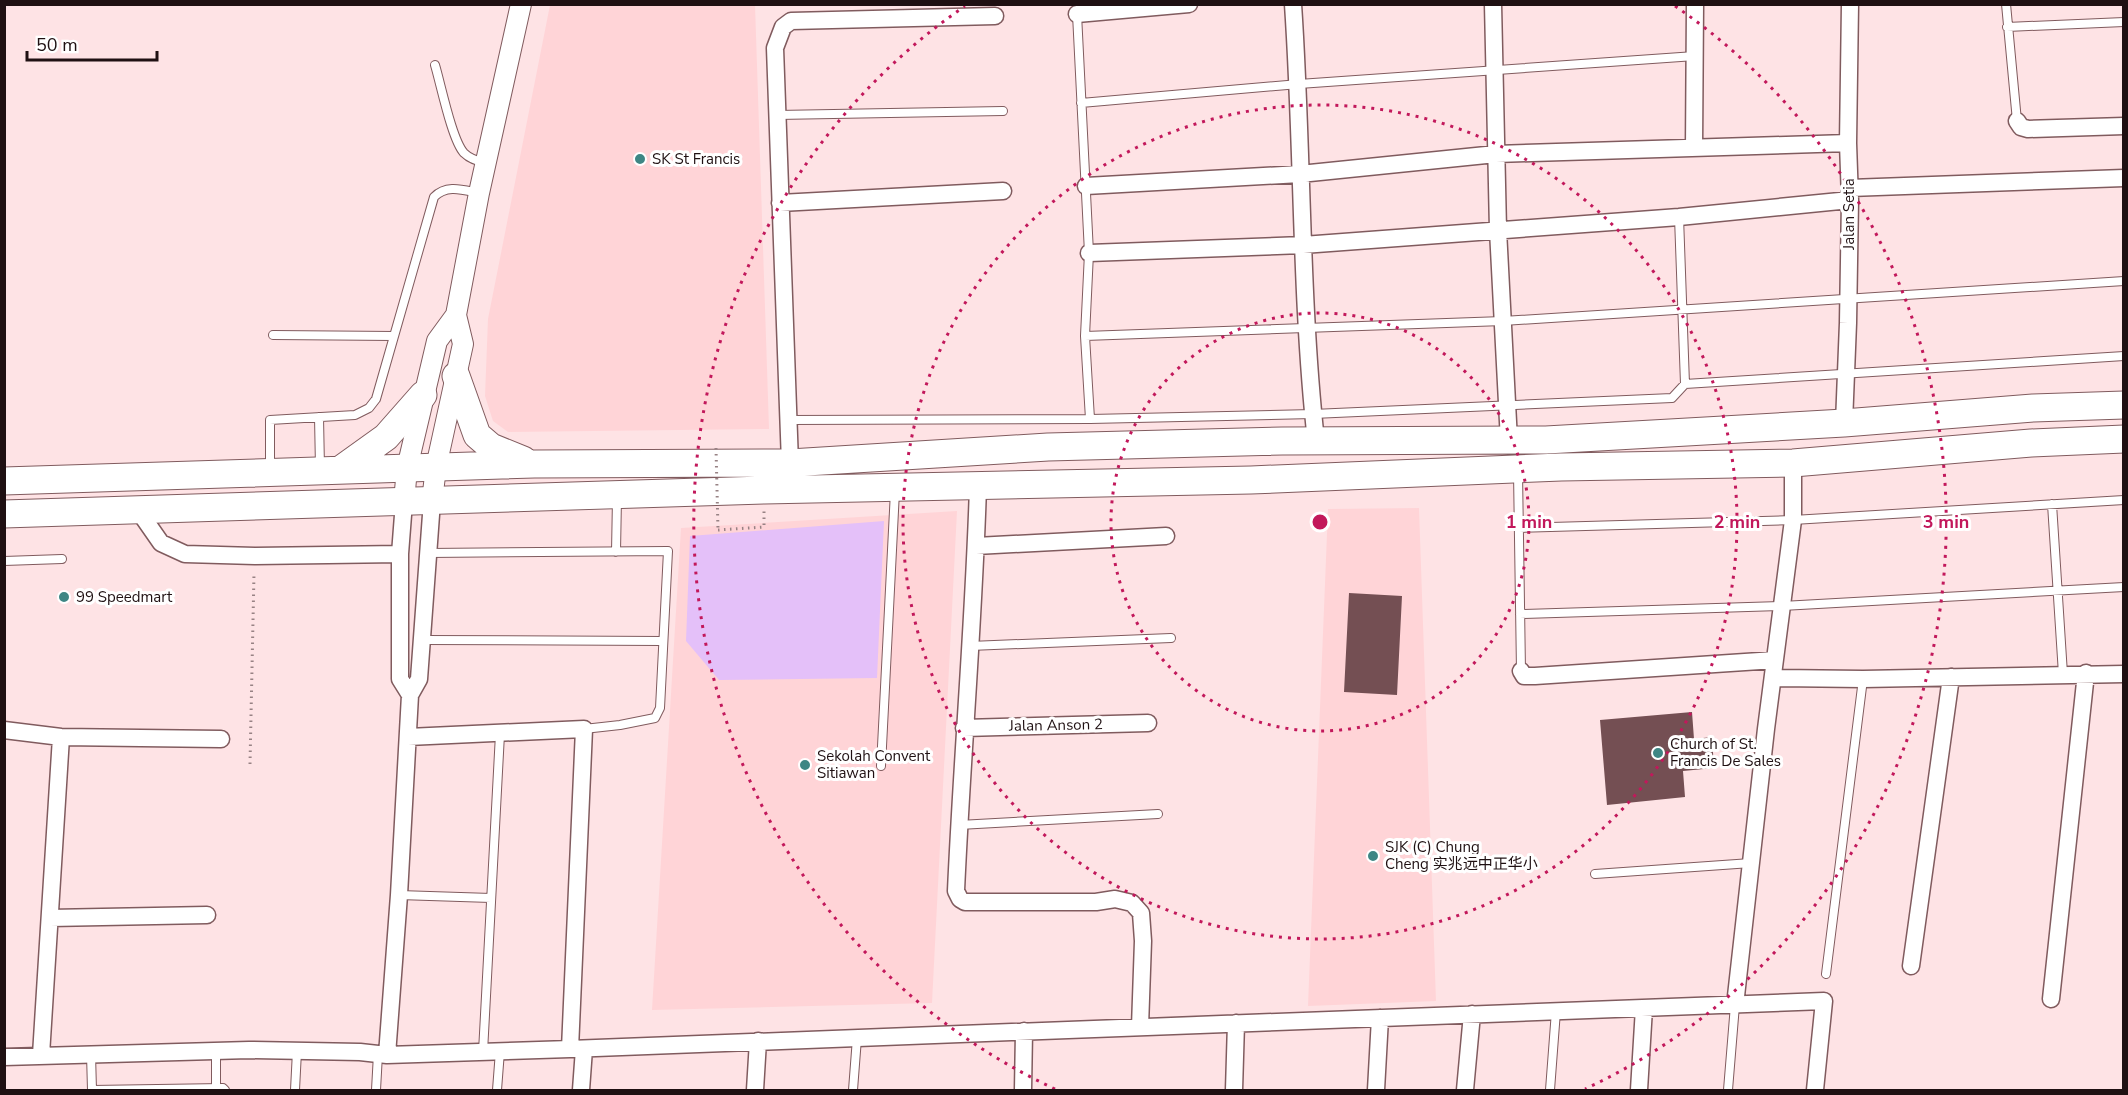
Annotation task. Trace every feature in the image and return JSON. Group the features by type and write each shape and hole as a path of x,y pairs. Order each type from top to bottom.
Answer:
{"highway":[{"path":"456,376 477,435 491,447 534,464"},
{"path":"330,471 386,437 423,395"},
{"path":"4,481 534,464 790,463 1048,447 1316,441 1546,440 1844,423 2033,408 2124,405"},
{"path":"1844,423 1856,439 1864,442 1980,433 2031,443"},
{"path":"4,513 764,490 1251,480 1518,469 1793,463 2031,443 2124,439"},
{"path":"1546,440 1658,446 1772,442 1782,444 1788,450 1793,463"},
{"path":"1316,441 1320,452 1328,459 1338,461 1478,454 1518,469"},
{"path":"1048,447 1105,459 1229,456 1241,460 1251,480"},
{"path":"824,461 970,476 978,486"}],"street":[{"path":"383,1054 399,895 410,695 419,679 436,467 463,344 456,315 521,4"},
{"path":"1077,14 1190,4"},
{"path":"1293,4 1299,84 1300,174 1308,328 1316,441"},
{"path":"1493,4 1498,230 1509,441"},
{"path":"1695,4 1695,148"},
{"name":"Jalan Setia","path":"1844,423 1849,298 1850,4"},
{"path":"790,463 775,48 783,27 791,21 995,16"},
{"path":"2017,121 2021,127 2028,129 2124,126"},
{"path":"1086,186 1300,174 1496,154 1848,143"},
{"path":"1089,253 1304,244 1498,230 1679,216 1850,194 2124,178"},
{"path":"780,203 1003,191"},
{"path":"410,695 400,679 400,554 407,468 437,341 456,315"},
{"path":"1735,1005 1793,520 1793,463"},
{"path":"978,486 957,891 960,899 965,902 1096,902 1115,899 1132,903 1141,913 1143,940 1140,1027"},
{"path":"138,510 161,543 185,554 255,556 400,554"},
{"path":"976,546 1166,536"},
{"path":"1521,671 1524,676 1535,676 1775,660"},
{"path":"2051,999 2086,673"},
{"path":"1774,678 1863,679 2124,674"},
{"path":"1911,966 1951,677"},
{"name":"Jalan Anson 2","path":"964,728 1148,723"},
{"path":"408,737 584,729 577,1049 581,1090"},
{"path":"4,730 61,737 221,739"},
{"path":"41,1055 61,737"},
{"path":"50,918 207,915"},
{"path":"4,1057 216,1051 383,1054 483,1052 1824,1001 1815,1090"},
{"path":"1639,1090 1644,1008"},
{"path":"1465,1090 1472,1014"},
{"path":"1377,1090 1380,1018"},
{"path":"1234,1090 1236,1023"},
{"path":"1023,1090 1024,1031"},
{"path":"755,1090 758,1041"}],"lane":[{"path":"2006,4 2017,121"},
{"path":"1077,14 1089,253 1085,336 1090,419"},
{"path":"2007,27 2124,22"},
{"path":"1081,103 1299,84 1695,56"},
{"path":"435,65 456,139 462,151 472,159 486,163"},
{"path":"777,115 1003,111"},
{"path":"270,473 270,420 355,415 369,408 376,399 434,197 440,191 451,188 480,193"},
{"path":"788,420 1090,419 1313,414 1672,398 1684,384 1679,216"},
{"path":"1085,336 1503,321 2124,281"},
{"path":"273,335 394,336"},
{"path":"1684,384 2124,356"},
{"path":"319,417 330,471"},
{"path":"1518,469 1521,671"},
{"path":"881,766 896,487"},
{"path":"616,552 617,496"},
{"path":"1519,528 1793,520 2124,500"},
{"path":"2052,504 2063,674"},
{"path":"428,554 668,551 660,708 655,718 584,729"},
{"path":"4,561 62,559"},
{"path":"1520,614 1782,606 2124,587"},
{"path":"969,646 1171,638"},
{"path":"422,640 663,641"},
{"path":"1826,974 1863,679"},
{"path":"483,1052 500,734"},
{"path":"959,825 1158,814"},
{"path":"1595,874 1751,863"},
{"path":"399,895 491,898"},
{"path":"1728,1090 1735,1005"},
{"path":"1550,1090 1556,1011"},
{"path":"853,1090 857,1038"},
{"path":"91,1054 92,1090 221,1089 216,1051"},
{"path":"295,1090 297,1051"},
{"path":"497,1090 500,1051"},
{"path":"376,1090 383,1054"}],"path":[{"path":"716,448 718,530 764,527 764,490"},
{"path":"250,764 255,556"}],"shaded area":[{"name":"SK St Francis","path":"550,5 755,5 769,429 508,432 493,421 485,396 488,319"},
{"name":"SJK (C) Chung Cheng 实兆远中正华小","path":"1419,508 1436,1001 1308,1006 1328,509"},
{"name":"Sekolah Convent Sitiawan","path":"957,511 932,1003 652,1010 681,528"},
{"path":"884,521 877,678 719,680 686,641 690,536"}],"building":[{"path":"1349,593 1402,596 1397,695 1344,692"},
{"name":"Church of St. Francis De Sales","path":"1692,712 1694,739 1712,737 1714,768 1683,771 1685,797 1607,805 1600,720"}],"place":[{"name":"SK St Francis","path":"640,159"},
{"name":"99 Speedmart","path":"64,597"},
{"name":"Church of St. Francis De Sales","path":"1658,753"},
{"name":"Sekolah Convent Sitiawan","path":"805,765"},
{"name":"SJK (C) Chung Cheng 实兆远中正华小","path":"1373,856"}]}
